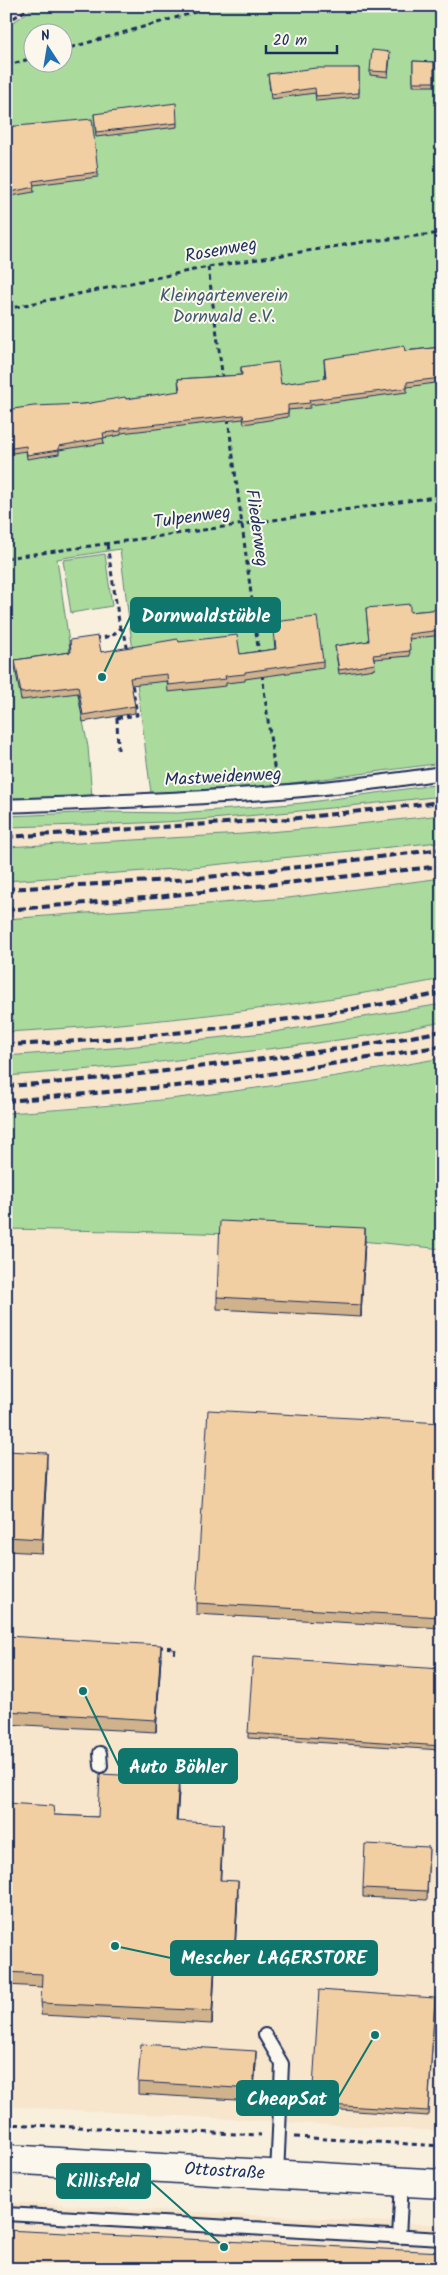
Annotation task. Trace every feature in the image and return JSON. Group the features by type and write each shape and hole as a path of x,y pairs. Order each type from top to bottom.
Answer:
{"main road":[{"name":"Ottostraße","path":"6,2159 442,2184"}],"lane":[{"name":"Mastweidenweg","path":"6,806 278,793 398,780 442,773"},
{"path":"100,1753 101,1766"},
{"path":"265,2035 282,2064 277,2175"},
{"path":"399,2236 402,2182"},
{"path":"6,2214 442,2239"}],"path":[{"path":"6,24 32,6"},
{"path":"72,47 216,6"},
{"path":"6,66 22,61"},
{"name":"Rosenweg","path":"6,309 208,266 442,232"},
{"path":"208,266 223,382"},
{"name":"Fliederweg","path":"227,410 260,660"},
{"name":"Tulpenweg","path":"6,558 442,496"},
{"path":"107,544 120,628 124,631 128,657"},
{"path":"94,640 112,636 120,628"},
{"path":"261,669 278,793"},
{"path":"117,718 137,715 131,676"},
{"path":"116,710 118,750"},
{"path":"155,1646 174,1648 174,1656"},
{"path":"6,2124 279,2136 442,2146"}],"shaded area":[{"path":"442,796 442,815 243,834 6,847 6,827 107,825 222,818"},
{"path":"442,841 442,878 288,898 6,919 6,881 173,869 345,853"},
{"path":"442,979 442,1004 274,1032 126,1047 6,1056 6,1032 159,1021 222,1014 315,1001"},
{"path":"442,1022 442,1058 175,1098 6,1113 6,1076 180,1060 325,1042"},
{"path":"6,1229 220,1233 365,1240 442,1249 442,2131 6,2106"},
{"path":"6,2202 442,2225 442,2269 6,2269"}],"green space":[{"name":"Kleingartenverein Dornwald e.V.","path":"37,6 442,6 442,763 277,785 151,793 120,549 57,559 72,664 88,747 92,797 6,800 6,27"},
{"path":"105,554 112,606 71,613 63,560"},
{"path":"442,784 442,796 305,811 169,822 6,827 6,816 104,812 178,813 303,803"},
{"path":"442,815 442,841 430,843 173,869 6,881 6,847 243,834"},
{"path":"442,878 442,979 334,998 225,1013 61,1029 6,1032 6,919 288,898"},
{"path":"442,1004 442,1022 373,1035 164,1061 6,1076 6,1056 126,1047 274,1032"},
{"path":"442,1058 442,1249 388,1243 279,1236 6,1229 6,1113 170,1099 279,1085"}],"building":[{"path":"372,50 390,52 388,72 370,71"},
{"path":"413,61 434,62 434,82 413,82"},
{"path":"316,68 359,68 359,93 316,96 315,88 271,94 268,74"},
{"path":"176,103 177,123 96,132 94,114"},
{"path":"92,119 98,172 33,181 34,187 11,192 6,127"},
{"path":"404,346 405,351 442,347 442,378 407,382 407,388 309,400 310,403 288,405 288,413 244,420 243,415 121,428 121,431 103,433 104,438 59,446 59,450 27,455 26,446 6,449 6,410 34,406 85,404 125,397 126,399 180,391 178,379 242,375 241,367 278,362 281,384 326,378 324,359"},
{"path":"410,604 410,612 442,609 442,630 409,634 410,651 373,655 375,664 339,670 335,646 369,641 366,608"},
{"path":"317,617 323,661 245,672 245,674 225,676 226,679 168,685 167,674 130,678 135,706 83,715 78,686 21,693 15,660 71,652 70,640 98,636 101,652 178,639 179,642 237,635 240,654 276,649 273,622"},
{"path":"220,1221 365,1228 361,1305 217,1297"},
{"path":"208,1410 442,1423 442,1617 196,1603"},
{"path":"6,1451 47,1453 42,1539 6,1537"},
{"path":"6,1636 161,1645 156,1720 6,1711"},
{"path":"253,1657 442,1669 442,1746 248,1733"},
{"path":"100,1774 179,1778 176,1821 223,1824 220,1880 238,1881 234,1957 215,1956 212,2011 41,2003 42,1974 6,1972 6,1803 53,1806 54,1815 98,1817"},
{"path":"365,1844 429,1847 427,1891 363,1888"},
{"path":"319,1990 435,1998 428,2111 312,2104"},
{"path":"141,2044 256,2051 253,2089 138,2082"},
{"path":"6,2230 442,2252 442,2269 6,2269"}],"railway":[{"path":"6,837 289,819 442,802"},
{"path":"6,889 190,879 442,849"},
{"path":"6,910 156,897 442,866"},
{"path":"6,1045 116,1038 225,1027 334,1012 442,993"},
{"path":"6,1086 114,1077 276,1057 360,1046 442,1031"},
{"path":"6,1101 220,1082 442,1046"}],"place":[{"name":"Dornwaldstüble","path":"102,677"},
{"name":"Auto Böhler","path":"83,1691"},
{"name":"Mescher LAGERSTORE","path":"115,1946"},
{"name":"CheapSat","path":"375,2035"},
{"name":"Killisfeld","path":"224,2247"}]}
